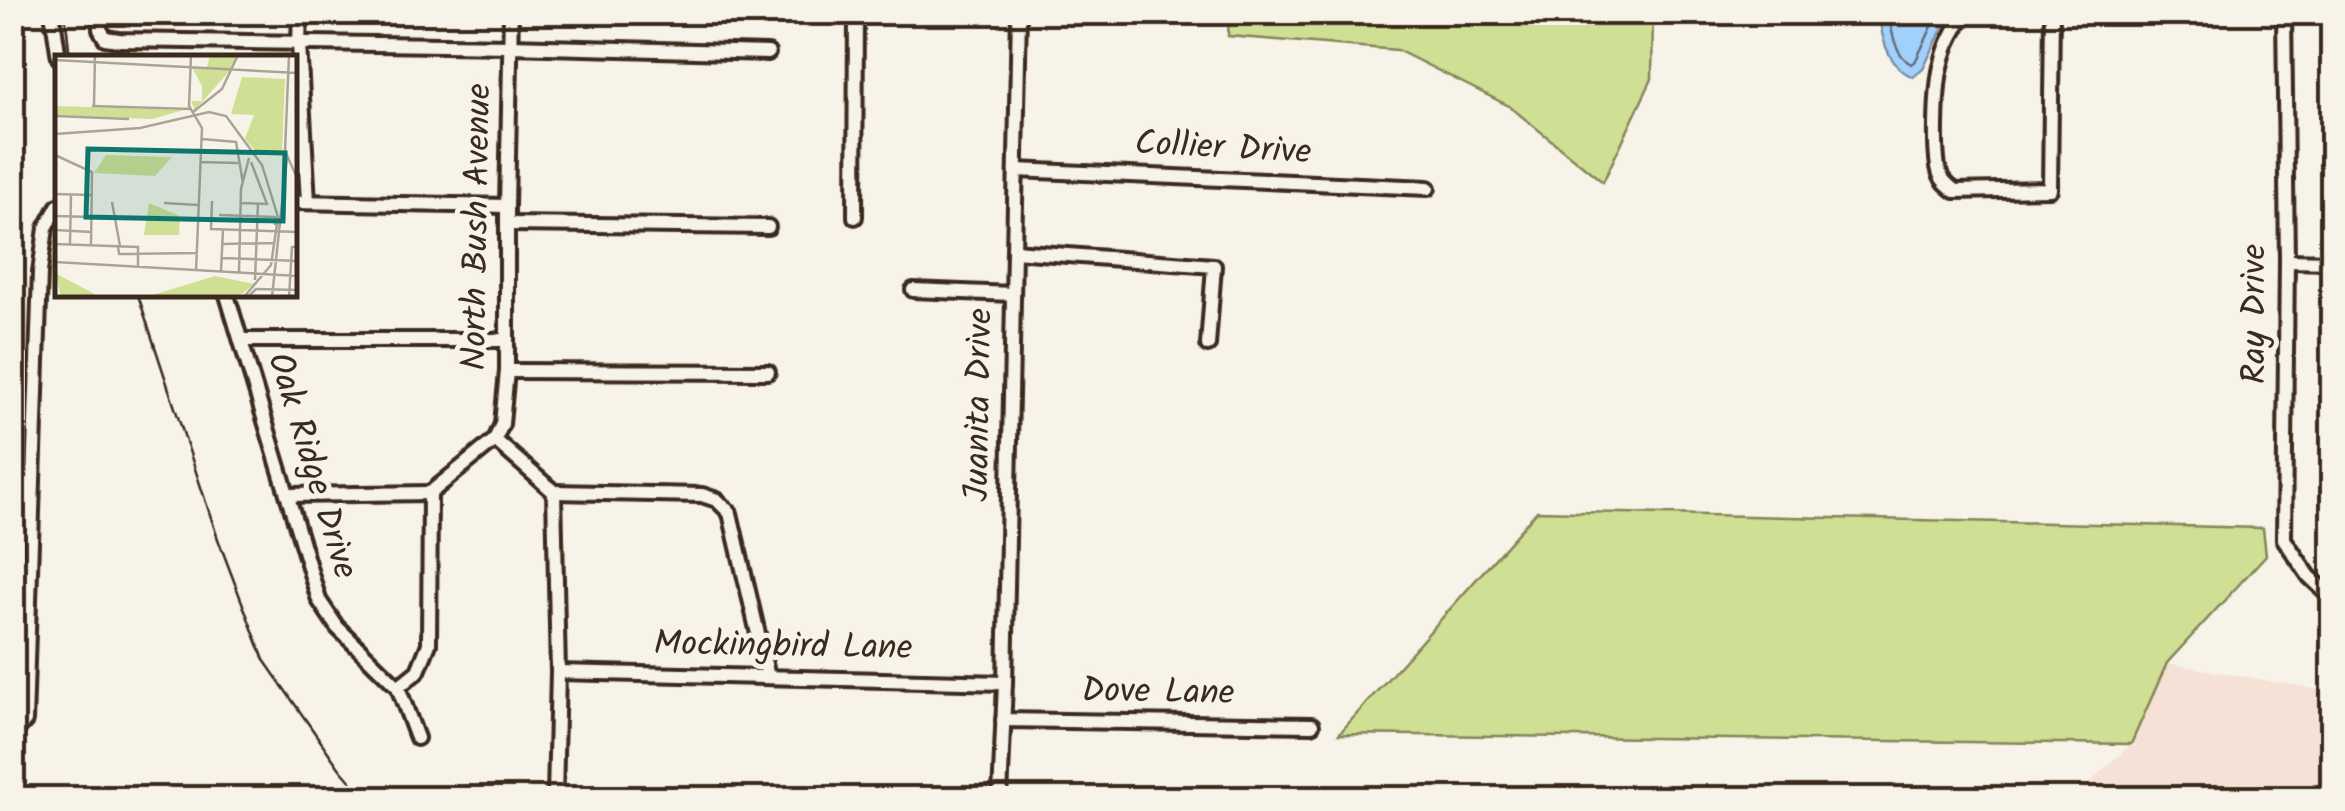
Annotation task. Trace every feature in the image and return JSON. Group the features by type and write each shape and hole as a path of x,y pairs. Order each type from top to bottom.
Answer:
{"street":[{"path":"52,12 58,55"},
{"path":"100,12 100,28 105,38 768,53"},
{"path":"300,12 301,202 507,206"},
{"name":"North Bush Avenue","path":"495,440 502,424 507,371 511,12"},
{"path":"855,217 856,12"},
{"name":"Juanita Drive","path":"1000,798 1006,683 1018,12"},
{"path":"1966,12 1952,34 1936,94 1938,170 1955,191 2050,190 2052,12"},
{"name":"Ray Drive","path":"2284,12 2284,540 2309,576 2332,598"},
{"name":"Collier Drive","path":"1016,170 1428,188"},
{"path":"12,735 24,721 40,272 46,228 55,212"},
{"path":"507,224 768,227"},
{"path":"1014,251 1214,266 1208,345"},
{"path":"2286,261 2332,262"},
{"path":"913,290 1012,294"},
{"name":"Oak Ridge Drive","path":"229,298 319,600 336,627 398,687 418,738"},
{"path":"241,340 506,340"},
{"path":"507,371 768,372"},
{"path":"288,495 430,492 495,440 554,492 702,495 717,500 730,513 768,676"},
{"path":"398,687 418,671 429,644 430,492"},
{"path":"554,492 558,672 555,798"},
{"name":"Mockingbird Lane","path":"558,672 1006,683"},
{"name":"Dove Lane","path":"1003,720 1312,725"}],"shaded area":[{"path":"2167,663 2332,692 2332,798 2073,798 2131,744"}],"green space":[{"path":"1229,13 1653,13 1652,79 1603,182 1509,106 1397,50 1228,36"},
{"path":"1537,511 2263,528 2266,555 2167,663 2131,744 1339,734"}],"water":[{"path":"1879,12 1950,13 1923,69 1913,77 1897,66 1887,51"}],"railway":[{"path":"65,12 70,55"},
{"path":"139,298 218,539 264,660 340,769 365,798"}]}
